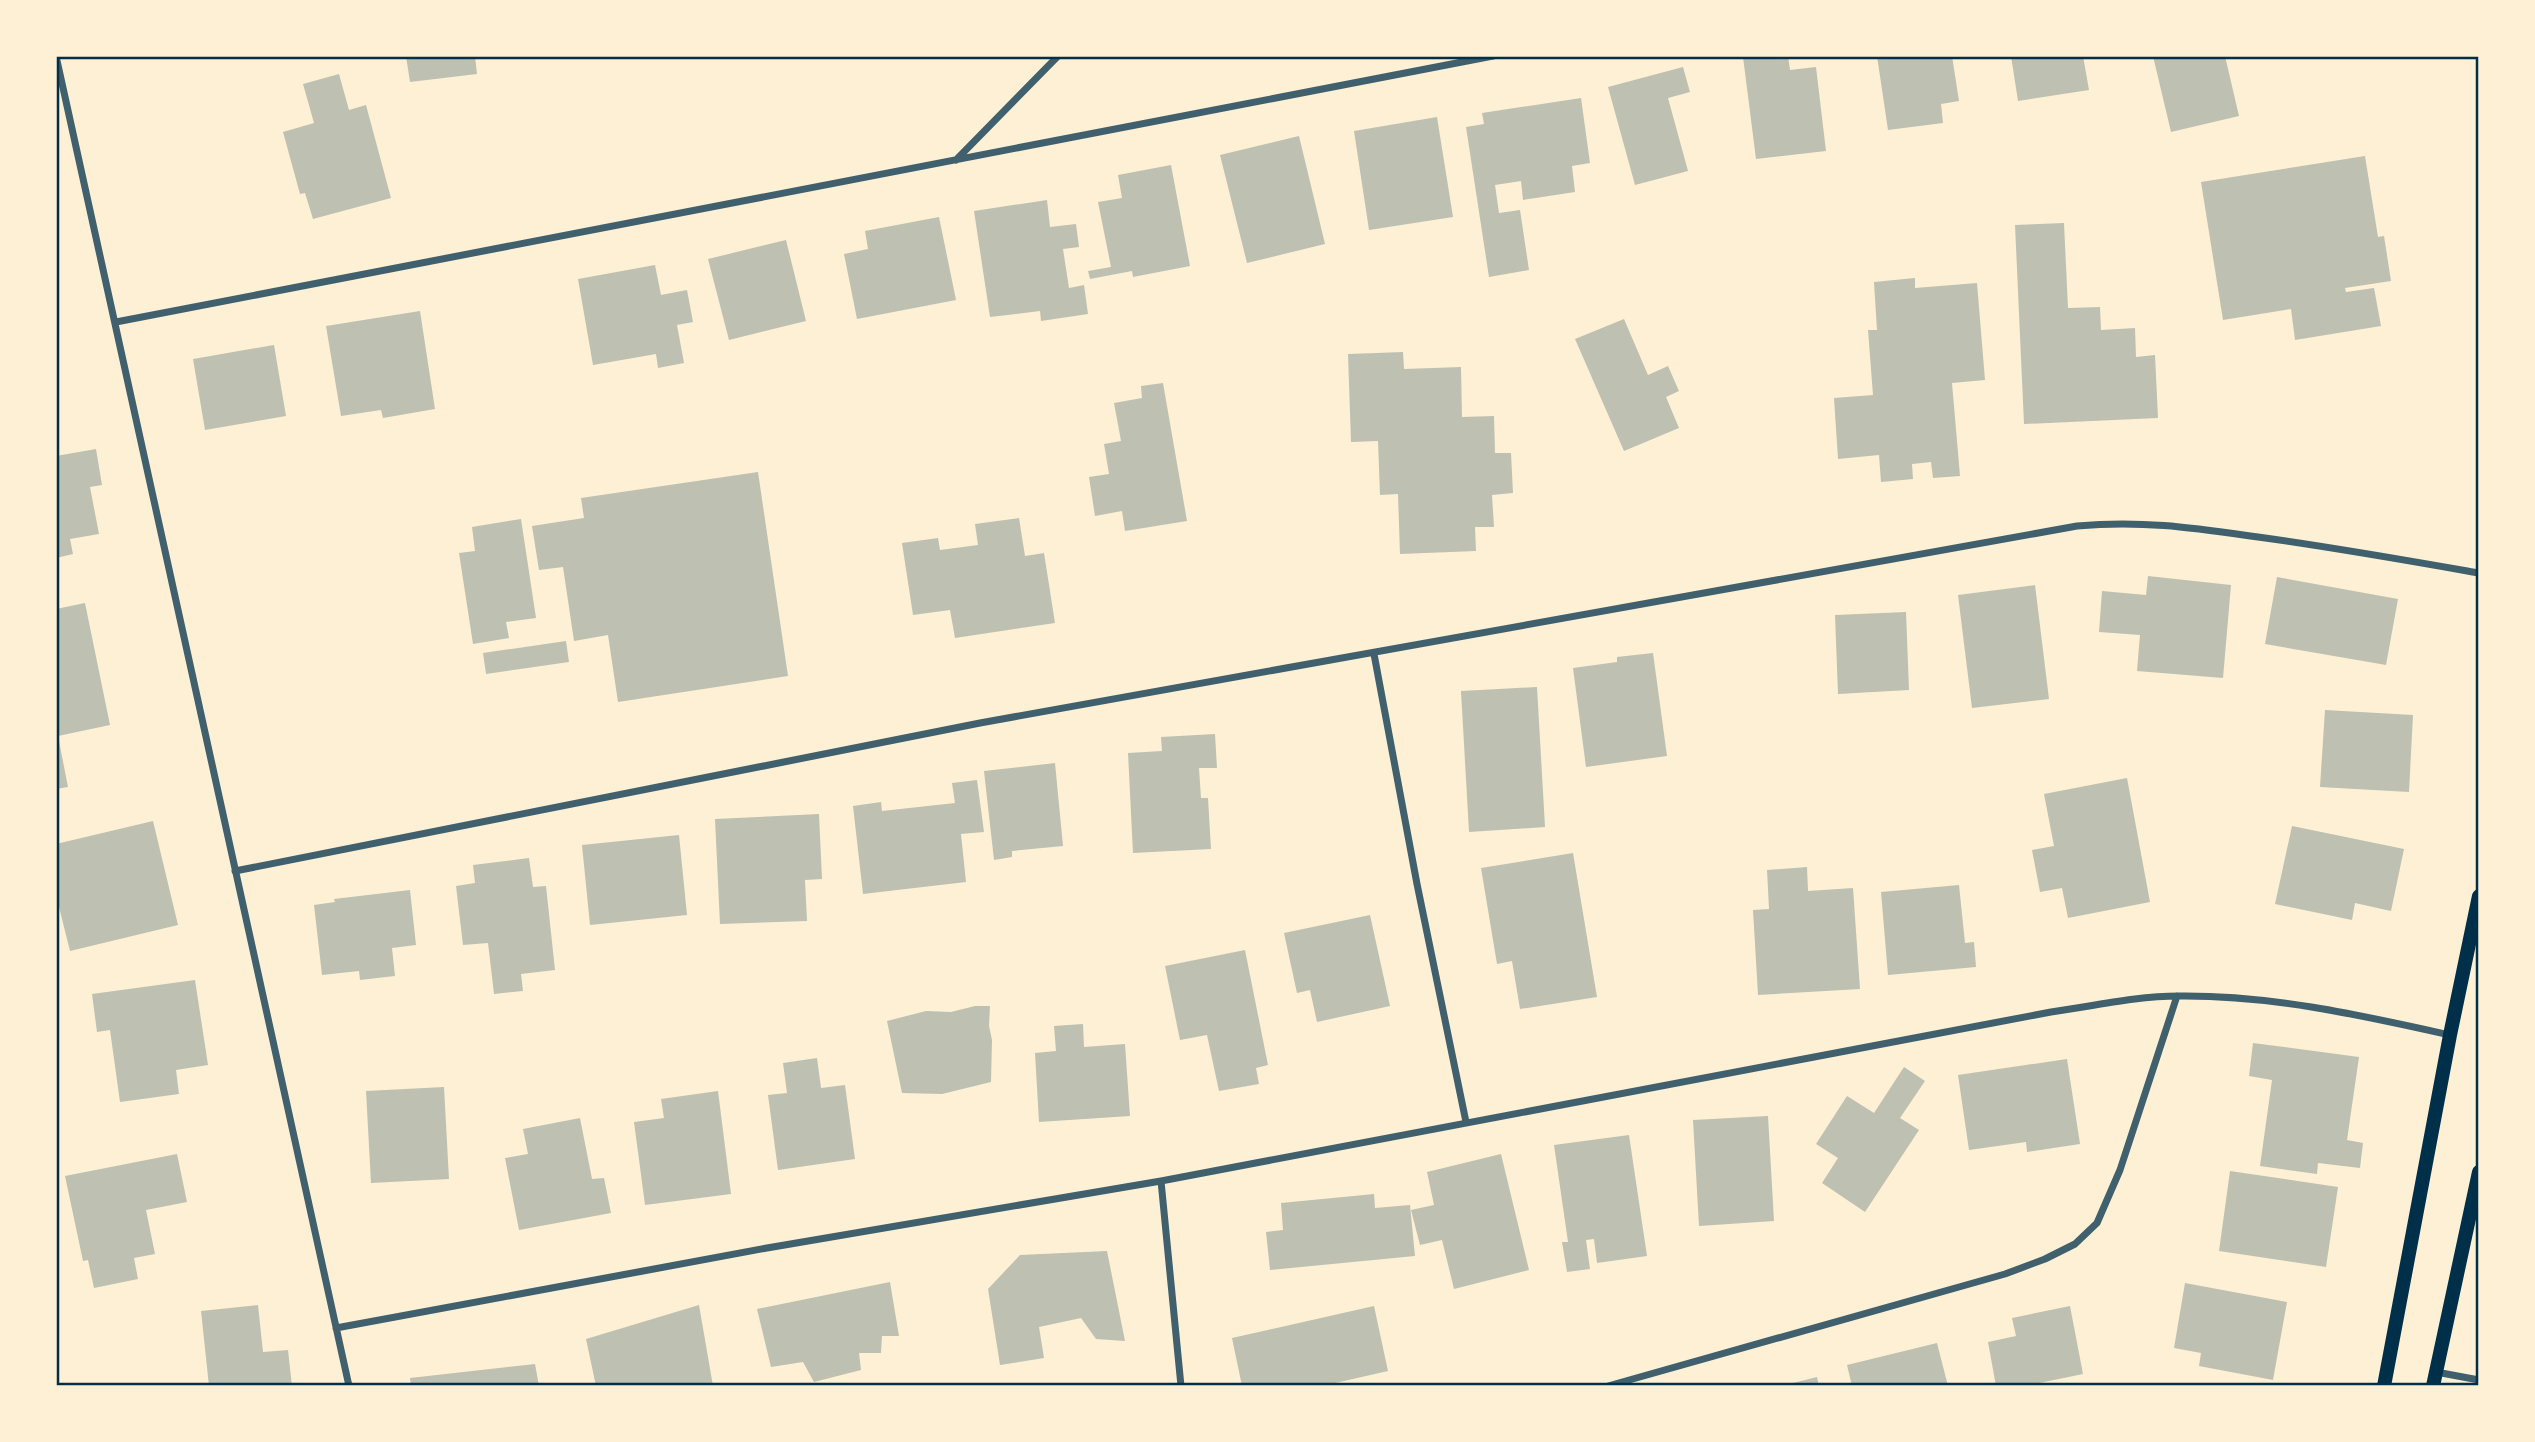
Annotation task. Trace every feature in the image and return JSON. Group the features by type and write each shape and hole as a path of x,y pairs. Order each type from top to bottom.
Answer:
{"main road":[{"path":"2384,1386 2479,896"},
{"path":"2434,1379 2479,1172"}],"street":[{"path":"56,56 349,1386"},
{"path":"954,162 1058,56"},
{"path":"116,322 1493,56"},
{"path":"235,871 980,723 2077,526 2117,522 2161,523 2332,547 2479,573"},
{"path":"1374,654 1466,1122"},
{"path":"336,1328 767,1248 1161,1181 2051,1012 2177,996 2268,1000 2348,1012 2450,1035"},
{"path":"1608,1386 2006,1274 2075,1244 2097,1223 2120,1170 2177,996"},
{"path":"1161,1181 1181,1386"},
{"path":"2434,1379 2479,1380"}],"building":[{"path":"406,56 475,56 477,74 410,82"},
{"path":"1788,56 1790,70 1816,67 1826,151 1756,159 1743,57"},
{"path":"1877,56 1952,56 1959,101 1941,104 1943,123 1888,130"},
{"path":"2011,56 2083,56 2089,90 2018,101"},
{"path":"2153,56 2225,56 2239,116 2171,132"},
{"path":"1683,67 1690,92 1668,98 1688,171 1635,185 1608,87"},
{"path":"339,74 349,110 366,105 391,198 313,219 305,193 300,194 283,132 314,123 303,84"},
{"path":"1581,98 1590,163 1572,166 1575,192 1523,200 1521,181 1495,185 1499,213 1520,210 1529,270 1489,277 1466,127 1484,124 1482,113"},
{"path":"1437,117 1453,217 1369,230 1354,131"},
{"path":"1299,136 1325,244 1247,263 1220,155"},
{"path":"2365,156 2378,237 2384,236 2391,281 2345,288 2346,292 2374,288 2381,326 2295,340 2291,309 2223,320 2201,182"},
{"path":"1171,165 1190,266 1133,277 1132,271 1090,279 1088,271 1111,267 1098,202 1122,198 1118,175"},
{"path":"1047,200 1050,227 1076,224 1079,247 1063,249 1069,288 1084,285 1088,314 1041,321 1040,311 990,317 974,211"},
{"path":"939,217 956,300 857,319 844,254 868,249 865,231"},
{"path":"2064,223 2068,308 2100,307 2101,330 2135,328 2136,357 2155,355 2158,418 2024,424 2015,225"},
{"path":"786,240 806,321 729,340 708,259"},
{"path":"655,265 661,295 687,290 693,322 677,325 684,363 658,368 656,354 593,365 578,279"},
{"path":"1915,278 1915,288 1977,283 1985,380 1952,383 1960,476 1933,478 1931,462 1912,464 1913,479 1881,482 1879,455 1838,459 1834,398 1873,395 1868,330 1877,330 1874,282"},
{"path":"420,311 435,409 383,418 381,410 341,416 326,326"},
{"path":"1624,319 1648,375 1668,366 1679,391 1666,397 1679,428 1624,451 1575,339"},
{"path":"274,345 286,416 205,430 193,359"},
{"path":"1403,352 1404,369 1461,367 1462,417 1494,416 1495,453 1511,453 1513,493 1492,495 1494,527 1475,527 1476,551 1400,554 1398,494 1380,495 1378,441 1351,442 1348,354"},
{"path":"1163,383 1187,521 1125,531 1122,511 1095,516 1089,477 1109,474 1104,444 1121,441 1114,403 1142,398 1141,386"},
{"path":"96,449 102,485 90,487 99,534 70,539 73,554 56,558 56,456"},
{"path":"758,472 788,676 618,702 608,635 574,641 563,567 539,570 532,526 584,518 581,498"},
{"path":"1019,518 1025,556 1044,553 1055,623 955,638 950,610 913,615 902,543 938,538 940,550 978,545 975,524"},
{"path":"521,519 536,618 506,622 509,638 473,644 459,553 475,551 472,527"},
{"path":"2148,576 2231,585 2223,678 2137,671 2140,635 2099,632 2102,591 2146,595"},
{"path":"2277,577 2398,599 2386,665 2265,644"},
{"path":"2035,585 2049,699 1972,708 1958,595"},
{"path":"85,603 110,725 58,736 68,787 56,789 56,609"},
{"path":"1906,612 1909,690 1838,694 1835,615"},
{"path":"566,641 569,662 486,674 483,653"},
{"path":"1653,653 1667,756 1586,767 1573,668 1617,662 1617,657"},
{"path":"1537,687 1545,827 1469,832 1461,691"},
{"path":"2325,710 2413,715 2409,792 2320,787"},
{"path":"1215,734 1217,768 1199,768 1201,798 1208,798 1211,849 1133,853 1128,753 1162,751 1161,737"},
{"path":"1055,763 1063,846 1012,851 1012,857 994,860 984,771"},
{"path":"2127,778 2150,902 2068,918 2062,888 2040,892 2032,850 2054,846 2044,794"},
{"path":"977,780 984,832 961,834 966,882 863,894 853,806 881,802 882,811 955,803 952,783"},
{"path":"819,814 822,879 805,880 807,921 720,924 715,819"},
{"path":"153,821 178,925 70,951 56,895 56,844"},
{"path":"2292,826 2404,849 2391,911 2355,903 2352,920 2275,904"},
{"path":"679,835 687,915 590,925 582,845"},
{"path":"1573,853 1597,997 1520,1009 1512,961 1497,964 1481,868"},
{"path":"529,858 533,887 546,886 555,970 521,974 523,991 494,994 488,943 463,945 456,886 475,883 473,865"},
{"path":"1807,867 1808,891 1853,888 1860,989 1758,995 1753,910 1769,909 1767,870"},
{"path":"1959,885 1965,943 1974,942 1976,967 1888,975 1881,892"},
{"path":"410,890 416,945 392,948 395,976 360,980 359,971 322,975 314,905 335,902 334,899"},
{"path":"1370,915 1390,1006 1317,1022 1310,990 1297,993 1284,933"},
{"path":"1245,950 1268,1065 1256,1068 1259,1084 1219,1091 1207,1035 1180,1040 1165,966"},
{"path":"195,980 208,1065 176,1070 179,1094 120,1102 110,1030 97,1032 92,994"},
{"path":"975,1006 990,1006 991,1082 942,1094 902,1093 887,1021 926,1011 951,1012"},
{"path":"1083,1024 1084,1047 1125,1044 1130,1116 1039,1122 1035,1053 1056,1051 1054,1026"},
{"path":"2253,1043 2359,1057 2347,1140 2363,1143 2360,1168 2318,1163 2317,1174 2260,1166 2272,1080 2249,1076"},
{"path":"817,1058 821,1088 845,1085 855,1159 778,1170 768,1095 787,1093 783,1063"},
{"path":"2067,1059 2080,1144 2027,1152 2026,1142 1969,1150 1958,1075"},
{"path":"1904,1067 1925,1081 1900,1118 1919,1130 1865,1212 1822,1183 1838,1158 1816,1144 1847,1096 1874,1113"},
{"path":"444,1087 449,1179 371,1183 366,1091"},
{"path":"718,1091 731,1194 645,1205 634,1122 664,1118 661,1099"},
{"path":"1768,1116 1774,1221 1699,1226 1693,1120"},
{"path":"580,1118 592,1179 604,1178 611,1213 519,1230 505,1158 528,1154 523,1129"},
{"path":"1629,1135 1647,1256 1597,1263 1594,1239 1586,1240 1590,1269 1567,1272 1562,1242 1568,1242 1554,1145"},
{"path":"177,1154 187,1202 146,1210 155,1254 134,1258 138,1279 94,1288 88,1260 83,1261 65,1176"},
{"path":"1501,1154 1529,1270 1454,1289 1442,1240 1420,1245 1411,1210 1434,1205 1427,1172"},
{"path":"2230,1171 2338,1187 2326,1267 2219,1251"},
{"path":"1374,1194 1375,1208 1410,1205 1415,1256 1270,1270 1266,1232 1283,1230 1281,1203"},
{"path":"1107,1251 1125,1341 1096,1339 1081,1318 1039,1327 1044,1358 1000,1365 988,1289 1020,1255"},
{"path":"890,1282 899,1336 882,1336 881,1353 859,1353 861,1370 814,1382 803,1362 771,1367 757,1309"},
{"path":"2185,1283 2287,1302 2273,1380 2199,1366 2201,1353 2174,1348"},
{"path":"258,1305 263,1352 288,1350 292,1386 209,1386 201,1311"},
{"path":"699,1305 713,1386 596,1386 586,1339"},
{"path":"1374,1306 1388,1371 1322,1386 1242,1386 1232,1338"},
{"path":"2070,1306 2083,1374 2025,1386 1996,1386 1988,1342 2016,1336 2012,1318"},
{"path":"1937,1343 1948,1386 1852,1386 1847,1365"},
{"path":"535,1364 539,1386 411,1386 410,1378"},
{"path":"1817,1377 1819,1386 1785,1386 1785,1385"}]}
